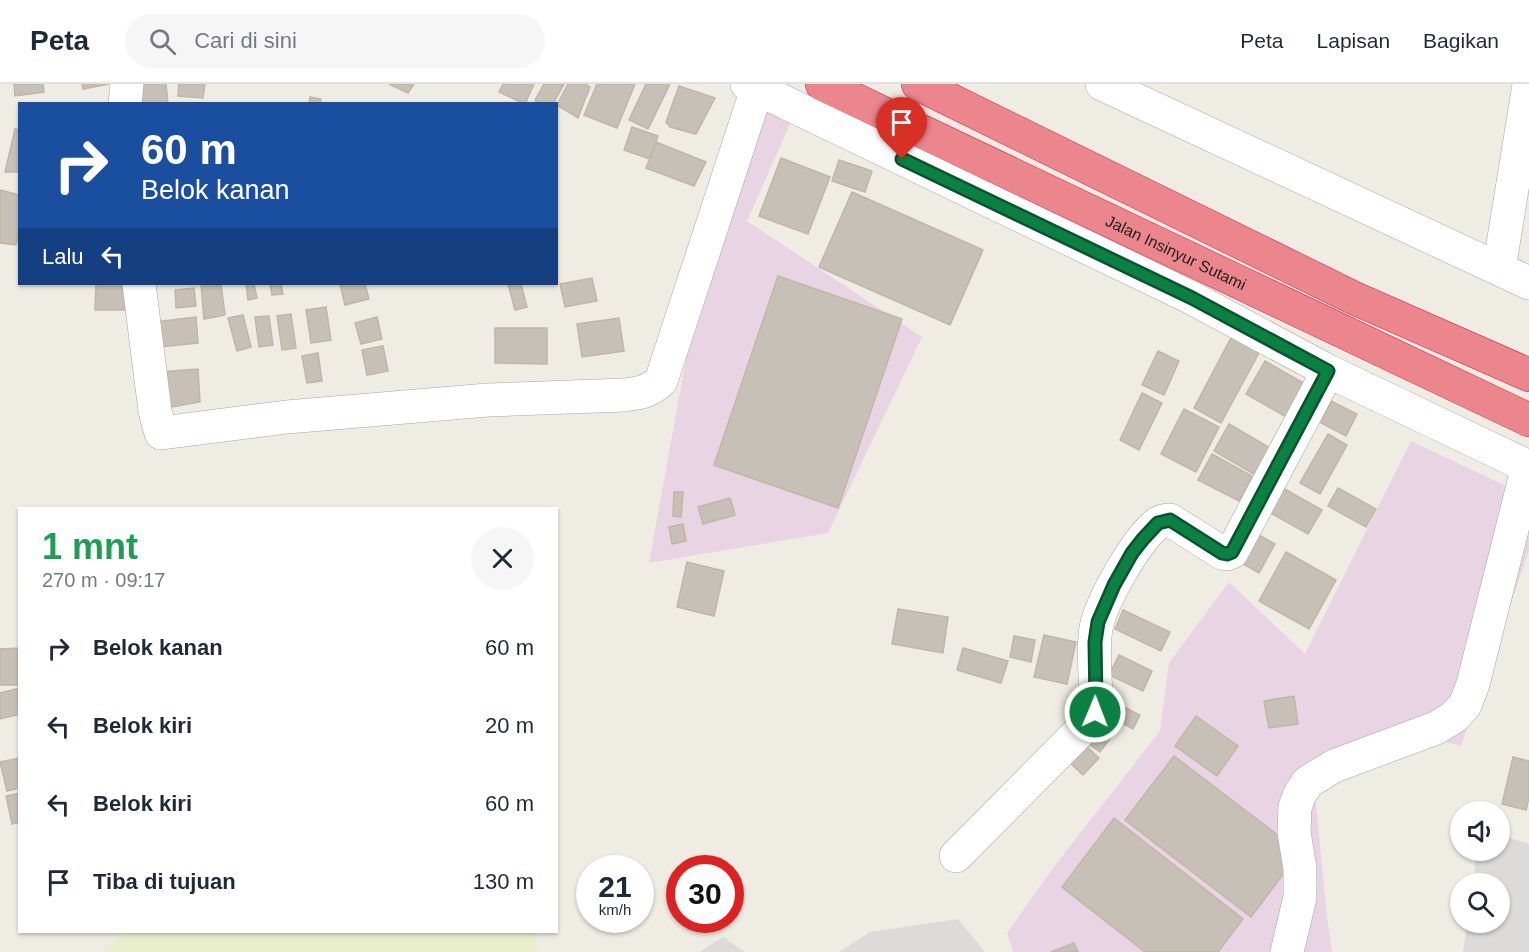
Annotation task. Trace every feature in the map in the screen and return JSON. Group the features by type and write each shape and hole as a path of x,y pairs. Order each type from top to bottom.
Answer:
{"highway":[{"name":"Jalan Insinyur Sutami","path":"822,84 1529,420"},
{"path":"918,84 1354,298 1529,375"}],"street":[{"path":"125,102 127,84"},
{"path":"1102,84 1529,283"},
{"path":"1499,269 1529,85"},
{"path":"139,285 155,411 161,433 323,414 488,400 624,395 651,390 661,381 752,87 1192,298 1328,371 1528,466 1473,684 1465,705 1454,717 1436,728 1334,766 1308,782 1300,794 1295,807 1294,832 1300,869 1300,897 1287,952"},
{"path":"956,856 1093,718 1096,703 1095,642 1098,622 1114,585 1132,553 1158,523 1170,520 1222,553 1232,552 1328,371"}],"shaded area":[{"path":"762,99 793,117 747,221 922,337 828,533 649,563 713,210"},
{"path":"1411,441 1529,497 1529,551 1461,746 1394,728 1313,774 1332,952 1013,952 1007,933 1053,868 1160,731 1169,663 1229,582 1305,654"},
{"path":"1510,838 1529,844 1529,952 1463,952 1466,933 1510,933 1510,873 1474,873 1476,861 1510,861"},
{"path":"958,919 985,952 839,952 870,932"},
{"path":"723,937 745,952 700,952"}],"green space":[{"path":"130,933 535,933 537,952 102,952 115,940"}],"building":[{"path":"14,84 43,84 44,92 15,96"},
{"path":"82,84 109,84 83,89"},
{"path":"138,84 166,84 168,102 135,102"},
{"path":"179,84 205,84 203,98 178,96"},
{"path":"389,84 414,84 408,93"},
{"path":"503,84 534,84 526,102 521,102 499,92"},
{"path":"544,84 564,84 554,102 535,100"},
{"path":"568,84 585,84 590,87 578,118 558,106"},
{"path":"597,84 635,84 617,128 584,115"},
{"path":"646,84 670,84 648,129 629,120"},
{"path":"679,86 715,98 696,134 670,127 666,122"},
{"path":"310,97 321,99 320,102 309,102"},
{"path":"632,127 658,136 650,159 624,150"},
{"path":"15,129 18,130 18,172 5,172"},
{"path":"656,142 706,162 694,186 646,168"},
{"path":"781,158 830,177 808,234 759,216"},
{"path":"839,160 872,171 865,192 832,181"},
{"path":"0,190 18,194 18,237 16,245 0,243"},
{"path":"852,192 983,250 950,325 819,267"},
{"path":"778,276 902,319 838,508 714,465"},
{"path":"592,278 597,301 565,307 560,284"},
{"path":"96,285 130,285 130,310 95,310"},
{"path":"201,285 221,285 225,315 204,319"},
{"path":"246,285 254,285 257,298 248,300"},
{"path":"270,285 281,285 283,294 272,295"},
{"path":"340,285 365,285 369,299 345,305"},
{"path":"508,285 521,285 527,307 515,310"},
{"path":"194,288 196,306 176,308 175,290"},
{"path":"326,307 331,340 311,343 306,310"},
{"path":"291,314 296,348 282,350 277,316"},
{"path":"243,315 251,347 237,351 228,318"},
{"path":"269,316 273,345 259,347 255,317"},
{"path":"196,317 198,343 160,347 155,322"},
{"path":"377,317 382,339 361,344 355,323"},
{"path":"619,318 624,351 582,357 577,324"},
{"path":"495,328 547,328 547,364 495,363"},
{"path":"1232,336 1260,351 1221,423 1194,408"},
{"path":"383,346 388,371 367,375 362,350"},
{"path":"1158,351 1179,361 1164,395 1142,385"},
{"path":"318,353 322,381 307,383 302,356"},
{"path":"1265,361 1314,389 1295,422 1246,394"},
{"path":"198,369 200,402 166,408 160,372"},
{"path":"1142,393 1162,403 1139,450 1120,440"},
{"path":"1331,401 1357,414 1346,436 1321,423"},
{"path":"1184,409 1219,427 1196,472 1161,454"},
{"path":"1229,424 1272,449 1257,476 1214,451"},
{"path":"1328,434 1347,445 1320,494 1300,483"},
{"path":"1212,454 1252,476 1239,501 1198,480"},
{"path":"1281,487 1322,510 1308,534 1267,511"},
{"path":"1338,488 1376,509 1366,527 1328,506"},
{"path":"674,492 683,492 681,517 673,516"},
{"path":"730,498 735,515 703,524 698,507"},
{"path":"683,524 686,541 672,544 669,527"},
{"path":"1250,530 1275,544 1259,573 1234,559"},
{"path":"1286,552 1336,580 1309,629 1259,601"},
{"path":"687,562 724,571 714,616 677,607"},
{"path":"898,609 948,617 943,653 892,644"},
{"path":"1123,610 1170,632 1161,651 1115,629"},
{"path":"1044,635 1076,642 1067,684 1034,677"},
{"path":"1014,636 1035,640 1031,662 1010,657"},
{"path":"18,648 18,685 0,685 0,649"},
{"path":"963,648 1008,661 1001,683 957,670"},
{"path":"1119,655 1152,671 1143,691 1109,675"},
{"path":"18,688 18,714 0,719 0,693"},
{"path":"1294,696 1298,724 1269,728 1264,701"},
{"path":"1118,704 1140,715 1133,729 1111,717"},
{"path":"1099,716 1117,729 1100,752 1083,740"},
{"path":"1196,716 1238,746 1217,776 1175,746"},
{"path":"1084,744 1099,758 1083,775 1069,762"},
{"path":"1174,756 1300,852 1251,917 1125,820"},
{"path":"1513,757 1529,761 1529,798 1526,810 1510,806 1510,801 1503,801"},
{"path":"18,758 18,788 7,791 0,762"},
{"path":"18,793 18,822 12,824 6,796"},
{"path":"1114,818 1243,919 1218,952 1145,952 1062,887"},
{"path":"1074,943 1078,952 1051,952"}],"route":[{"path":"902,159 1192,298 1328,371 1232,552 1222,553 1170,520 1164,520 1151,530 1132,553 1114,585 1096,630 1095,712"}]}
